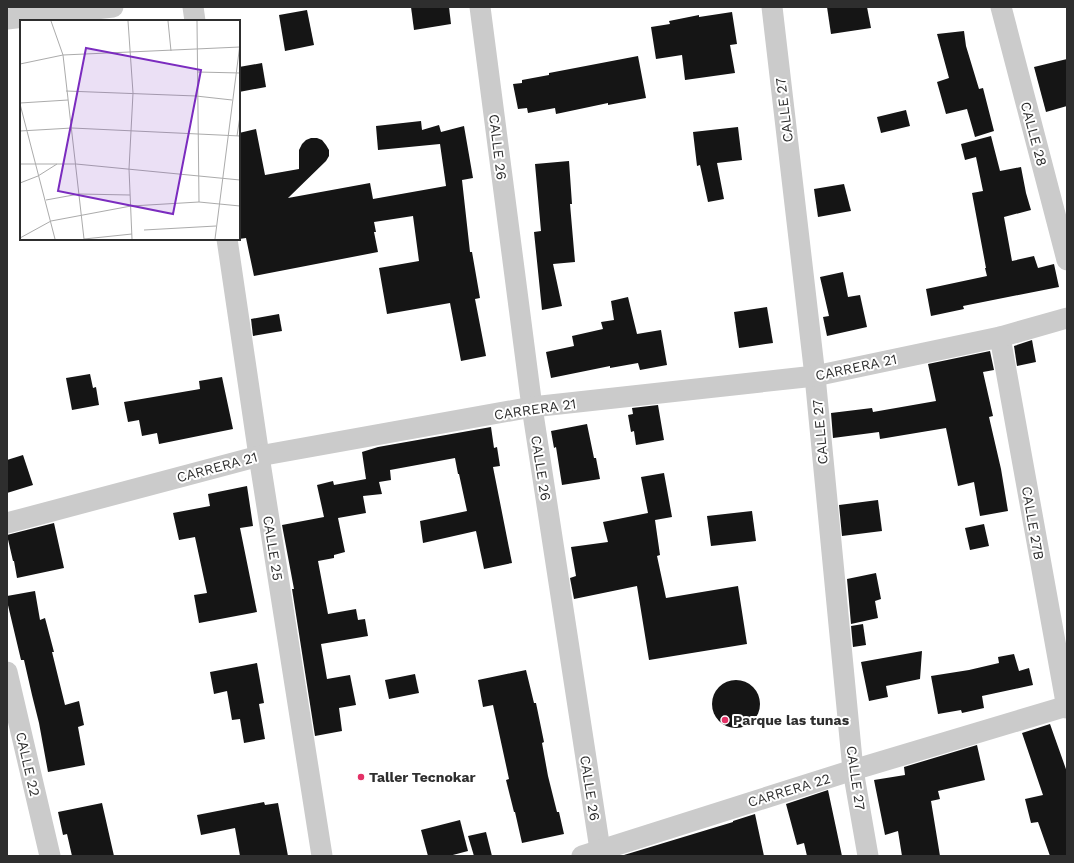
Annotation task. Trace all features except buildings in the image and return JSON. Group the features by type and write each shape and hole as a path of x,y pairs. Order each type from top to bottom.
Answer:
{"street":[{"path":"11,15 113,7"},
{"path":"193,7 195,20"},
{"name":"CALLE 26","path":"480,7 532,407 594,854"},
{"name":"CALLE 27","path":"772,7 815,376 853,770 868,856"},
{"name":"CALLE 28","path":"1001,7 1067,260"},
{"name":"CALLE 25","path":"227,240 259,456 322,856"},
{"name":"CARRERA 21","path":"7,523 259,456 532,407 815,376 1000,337 1067,318"},
{"name":"CALLE 27B","path":"1000,337 1067,707"},
{"name":"CALLE 22","path":"7,672 50,856"},
{"name":"CARRERA 22","path":"594,854 853,770 1067,707"}],"place":[{"name":"Parque las tunas","path":"725,720"},
{"name":"Taller Tecnokar","path":"361,777"}]}
